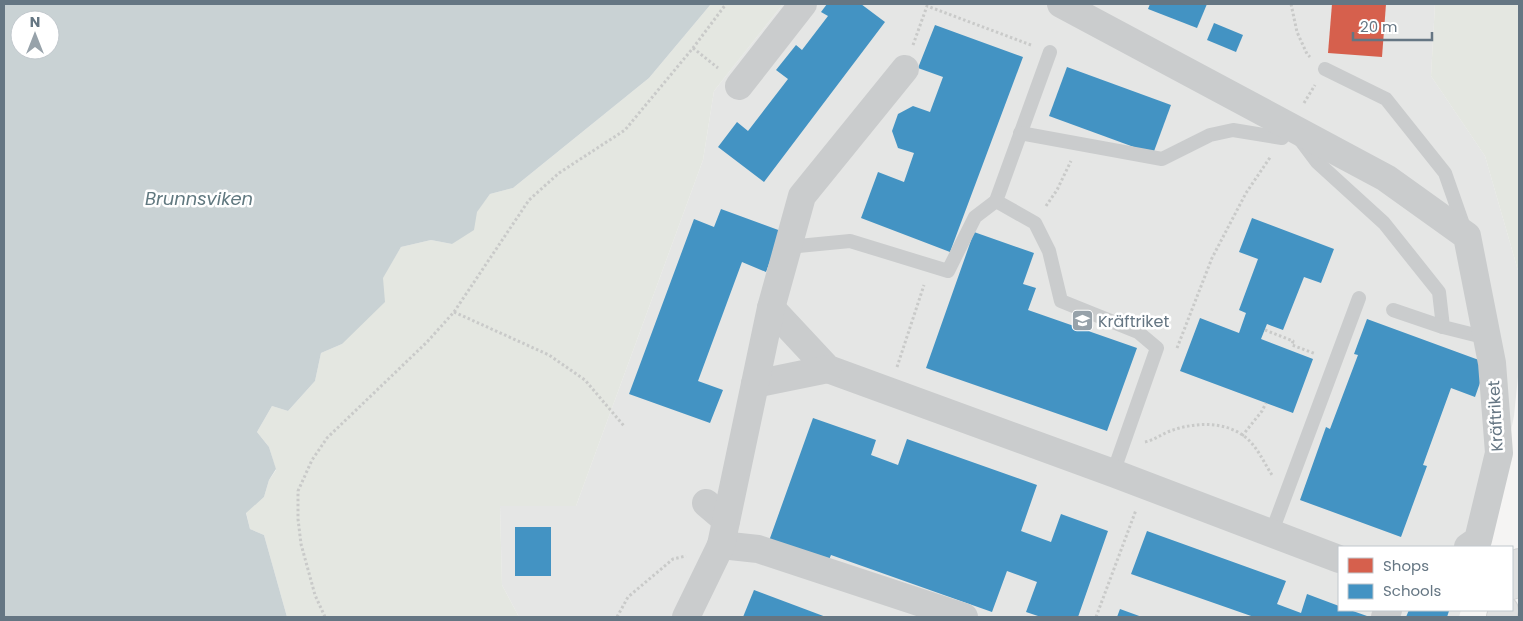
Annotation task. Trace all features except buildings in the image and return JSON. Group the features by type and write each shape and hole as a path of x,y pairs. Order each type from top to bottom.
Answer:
{"main road":[{"path":"1513,582 1519,563"}],"street":[{"path":"739,86 803,4"},
{"path":"1061,4 1286,132 1386,178 1467,236"},
{"path":"686,617 717,523 730,462 754,384 771,308 802,196 905,69"},
{"name":"Kräftriket","path":"1467,236 1492,363 1499,453 1478,540 1469,546"},
{"path":"771,308 828,369 1113,473 1338,559"},
{"path":"754,384 828,369"},
{"path":"717,523 758,549 964,617"}],"lane":[{"path":"788,247 850,241 948,271 975,217 996,201 1050,52"},
{"name":"Kräftriket","path":"1325,69 1386,99 1445,173 1467,236"},
{"path":"1020,133 1162,159 1210,135 1233,130 1286,132 1384,223 1439,292 1443,327"},
{"path":"996,201 1035,224 1049,251 1061,301 1138,332 1157,348 1113,473"},
{"path":"1271,534 1359,298"},
{"path":"1393,310 1443,327 1487,338"}],"path":[{"path":"325,617 315,595 301,544 298,519 298,490 312,460 327,438 426,342 454,312 529,200 559,174 625,130 693,48 726,4"},
{"path":"1176,352 1212,258 1246,193 1325,69 1307,54 1297,32 1291,4"},
{"path":"905,69 927,6 1050,52"},
{"path":"693,48 739,86"},
{"path":"1035,224 1057,190 1080,143"},
{"path":"890,391 930,266"},
{"path":"454,312 550,355 585,380 624,426"},
{"path":"1265,330 1293,340 1292,345 1335,361"},
{"path":"1242,436 1266,403"},
{"path":"1143,434 1140,443 1152,440 1171,430 1193,425 1214,423 1237,431 1253,444 1284,499"},
{"path":"1096,617 1145,485"},
{"path":"617,617 628,597 717,523"}],"shaded area":[{"path":"711,4 783,4 714,91 703,160 576,506 500,506 502,585 519,617 287,617 264,535 250,529 246,512 264,497 269,480 276,470 269,447 257,432 272,406 288,411 315,381 321,353 342,344 401,247 431,240 452,244 490,194 513,188 649,78"},
{"name":"Kräftriket","path":"783,4 1435,4 1431,76 1485,156 1519,274 1519,367 1514,416 1490,531 1484,546 1338,546 1338,611 1461,611 1459,617 519,617 502,585 500,506 576,506 703,160 714,91"},
{"path":"1435,4 1519,4 1519,274 1485,156 1431,76"}],"water":[{"name":"Brunnsviken","path":"4,4 711,4 649,78 513,188 490,194 477,212 474,230 452,244 431,240 401,247 383,278 385,302 342,344 321,353 315,381 288,411 272,406 257,432 269,447 276,469 269,480 264,497 246,513 250,529 264,535 287,617 4,617"}],"place":[{"name":"Kräftriket","path":"1082,321"}]}
